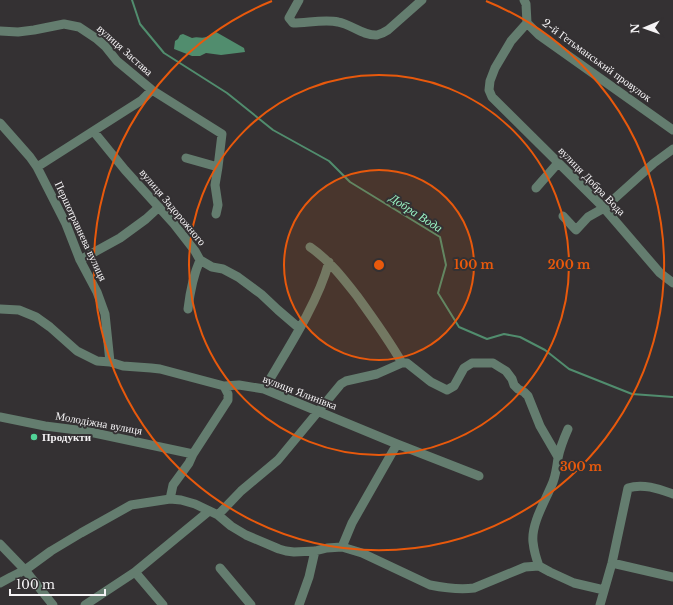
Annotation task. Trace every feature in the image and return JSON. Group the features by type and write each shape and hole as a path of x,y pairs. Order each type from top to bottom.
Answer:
{"street":[{"path":"299,0 289,18 293,23 337,22 370,34 377,35 388,30 419,1"},
{"name":"2-й Гетьманський провулок","path":"524,0 526,4 527,23 539,35 673,130"},
{"name":"вулиця Добра Вода","path":"527,23 511,41 495,68 490,81 489,90 492,97 604,208 660,273 673,283"},
{"name":"вулиця Застава","path":"0,31 18,32 64,24 78,27 97,39 105,46 117,62 152,90 222,134 218,167"},
{"path":"37,168 142,100 152,90"},
{"name":"Першотравнева вулиця","path":"0,123 37,168 66,224 80,260 97,292 105,314 110,362"},
{"name":"вулиця Задорожного","path":"94,132 125,170 159,207 195,251 200,260 212,267 223,268 238,277 261,294 300,328"},
{"path":"563,216 576,230 588,217 604,208 654,163 673,149"},
{"path":"186,158 218,167 215,185 218,205 216,214"},
{"path":"536,188 558,163"},
{"path":"80,260 120,238 146,219 159,207"},
{"path":"310,247 329,262 340,275 375,320 402,363 406,364 431,382 448,390 454,386 464,368 472,363 493,363 506,372 512,379 514,385 528,396 540,426 558,457"},
{"path":"188,309 195,272 200,260"},
{"path":"264,389 300,328 315,297 329,262"},
{"name":"вулиця Ялинівка","path":"0,310 19,310 36,317 50,327 77,351 97,361 110,362 123,366 160,369 224,386 239,385 264,389 396,444 479,476"},
{"path":"218,515 241,491 278,460 341,384 346,381 378,374 402,363"},
{"path":"170,499 173,485 190,463 194,454 228,400 228,394 224,386"},
{"name":"Молодіжна вулиця","path":"0,417 45,426 85,431 194,454"},
{"path":"539,566 534,553 533,531 545,497 553,481 558,457 568,429"},
{"path":"342,547 352,523 396,444"},
{"path":"600,605 612,563 628,488 637,486 656,488 673,494"},
{"path":"0,583 25,570 51,551 130,505 170,499 195,504 218,515 231,526 246,535 279,549 294,552 342,547 362,554 430,585 467,589 474,588 525,567 539,566 574,583 604,590"},
{"path":"85,605 135,572 209,511"},
{"path":"0,544 25,570 53,605"},
{"path":"299,605 309,577 315,551"},
{"path":"525,567 534,553"},
{"path":"612,563 673,577"},
{"path":"220,568 251,605"},
{"path":"135,572 163,605"}],"shaded area":[{"path":"216,32 244,48 245,52 221,55 206,53 200,56 192,56 174,49 175,41 180,35 183,34 192,38 203,38"}],"waterway":[{"name":"Добра Вода","path":"132,0 140,24 164,53 227,93 273,130 329,161 350,182 440,237 446,265 438,293 459,327 487,339 504,334 520,337 545,350 569,369 632,394 673,397"}],"place":[{"name":"Продукти","path":"34,437"}]}
